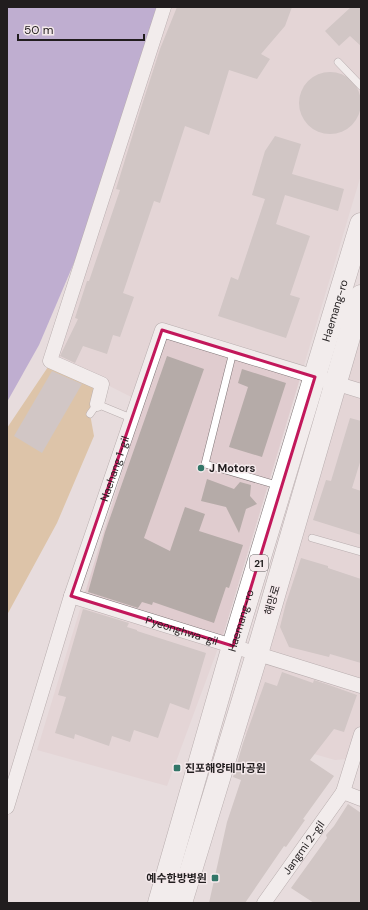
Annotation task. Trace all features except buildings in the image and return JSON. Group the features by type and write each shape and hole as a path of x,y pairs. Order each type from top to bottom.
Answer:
{"main road":[{"name":"Haemang-ro","path":"159,903 233,646 361,224"},
{"name":"해망로","path":"181,903 257,654 361,296"}],"street":[{"path":"93,409 102,384 50,361 164,7"},
{"name":"Naehang 1-gil","path":"7,807 71,596 162,330 361,391"},
{"name":"Pyeonghwa-gil","path":"71,596 361,686"},
{"name":"Jangmi 2-gil","path":"264,903 343,792 361,734"},
{"path":"343,792 361,799"}],"lane":[{"path":"338,62 361,86"},
{"path":"233,352 205,464 282,487"},
{"path":"93,409 131,418"},
{"path":"312,538 361,552"}],"highlighted area":[{"path":"162,330 315,377 233,646 71,596"}],"shaded area":[{"path":"7,7 160,7 102,197 39,345 7,402"},
{"path":"172,7 361,7 361,175 224,632 167,786 37,750 143,403 54,358"},
{"path":"361,325 361,758 335,760 241,733"},
{"path":"54,358 95,381 90,414 94,436 57,523 7,615 7,428"}],"place":[{"name":"J Motors","path":"201,468"},
{"name":"진포해양테마공원","path":"177,768"},
{"name":"예수한방병원","path":"215,878"}]}
